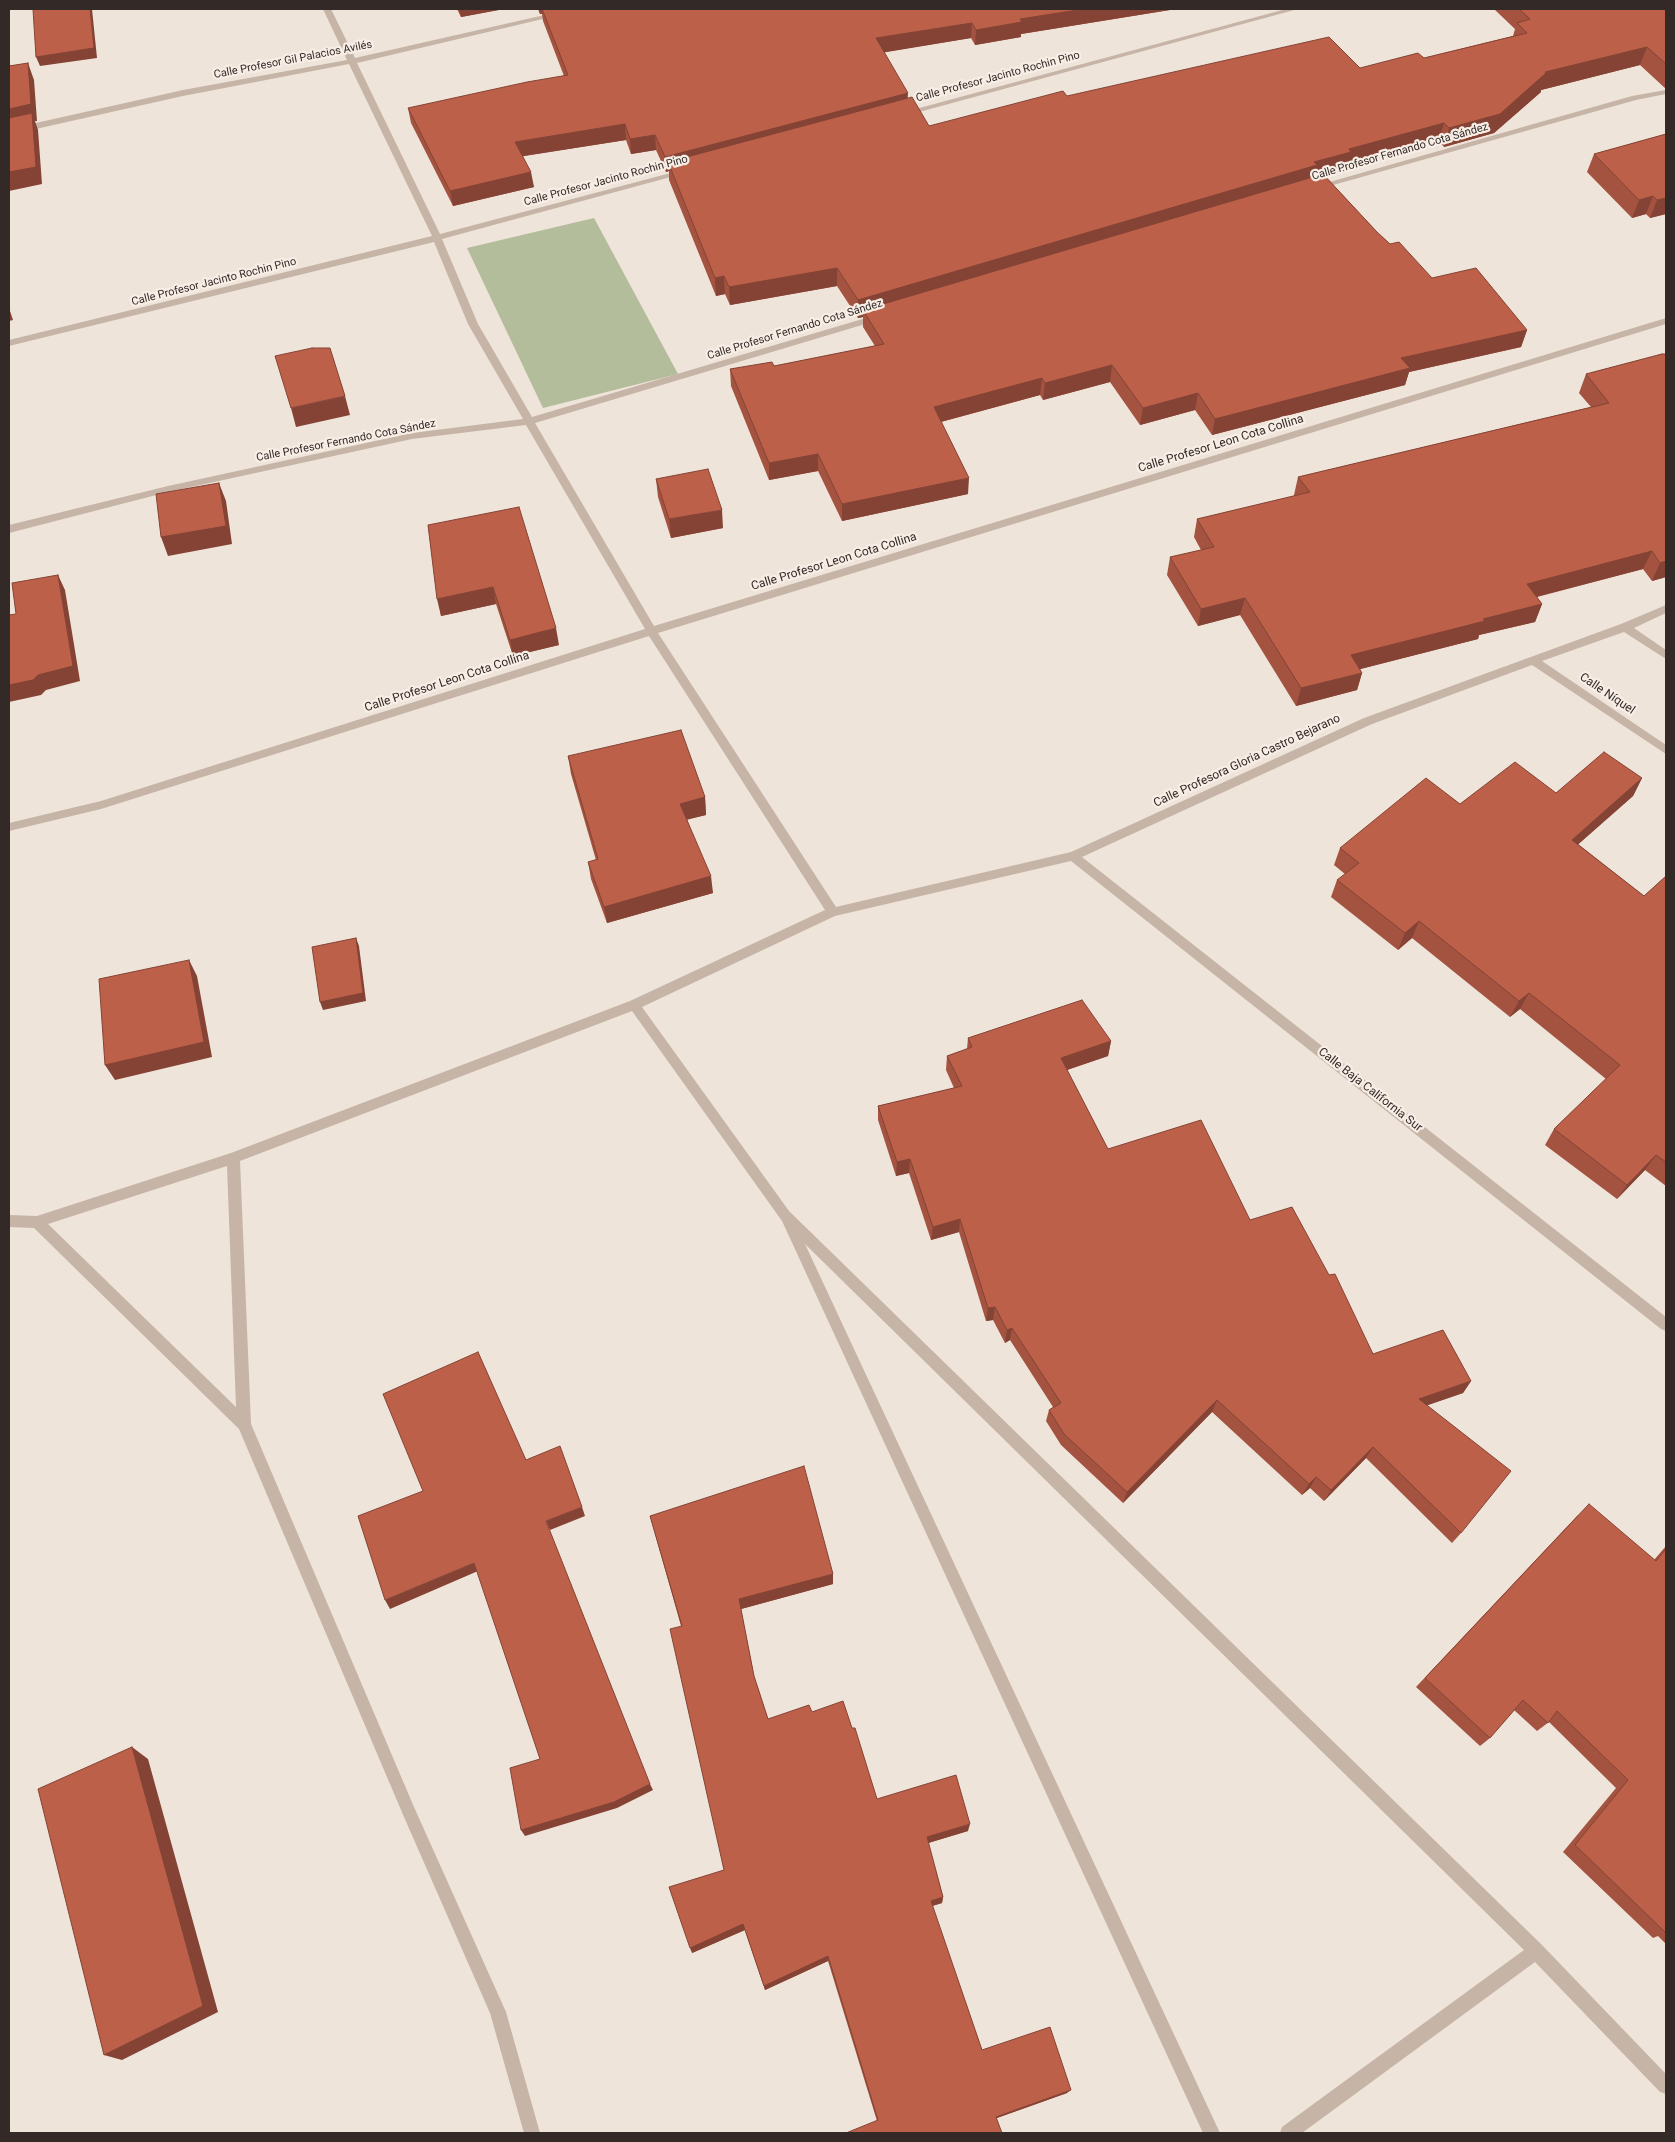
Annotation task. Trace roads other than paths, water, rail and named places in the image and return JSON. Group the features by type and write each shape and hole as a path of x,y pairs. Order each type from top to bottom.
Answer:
{"street":[{"path":"327,9 354,61 437,238 473,324 651,631 832,912"},
{"name":"Calle Profesor Gil Palacios Avilés","path":"9,132 183,93 354,61 581,9"},
{"name":"Calle Profesor Jacinto Rochin Pino","path":"899,115 1294,9"},
{"name":"Calle Profesor Fernando Cota Sández","path":"1309,189 1635,98 1666,92"},
{"name":"Calle Profesor Jacinto Rochin Pino","path":"9,344 437,238 697,169"},
{"name":"Calle Profesor Fernando Cota Sández","path":"9,529 168,489 412,436 530,421 891,313"},
{"name":"Calle Profesor Leon Cota Collina","path":"9,827 100,805 651,631 1666,321"},
{"name":"Calle Profesora Gloria Castro Bejarano","path":"37,1222 233,1158 634,1005 832,912 1073,856 1368,721 1625,627 1666,609"},
{"path":"1625,627 1666,655"},
{"name":"Calle Níquel","path":"1532,660 1666,750"},
{"name":"Calle Baja California Sur","path":"1073,856 1666,1325"},
{"path":"634,1005 784,1215 1536,1951 1666,2086"},
{"path":"233,1158 244,1424 409,1812 498,2012 532,2133"},
{"path":"784,1215 1212,2133"},
{"path":"9,1221 37,1222 244,1424"},
{"path":"1288,2133 1536,1951"}]}
